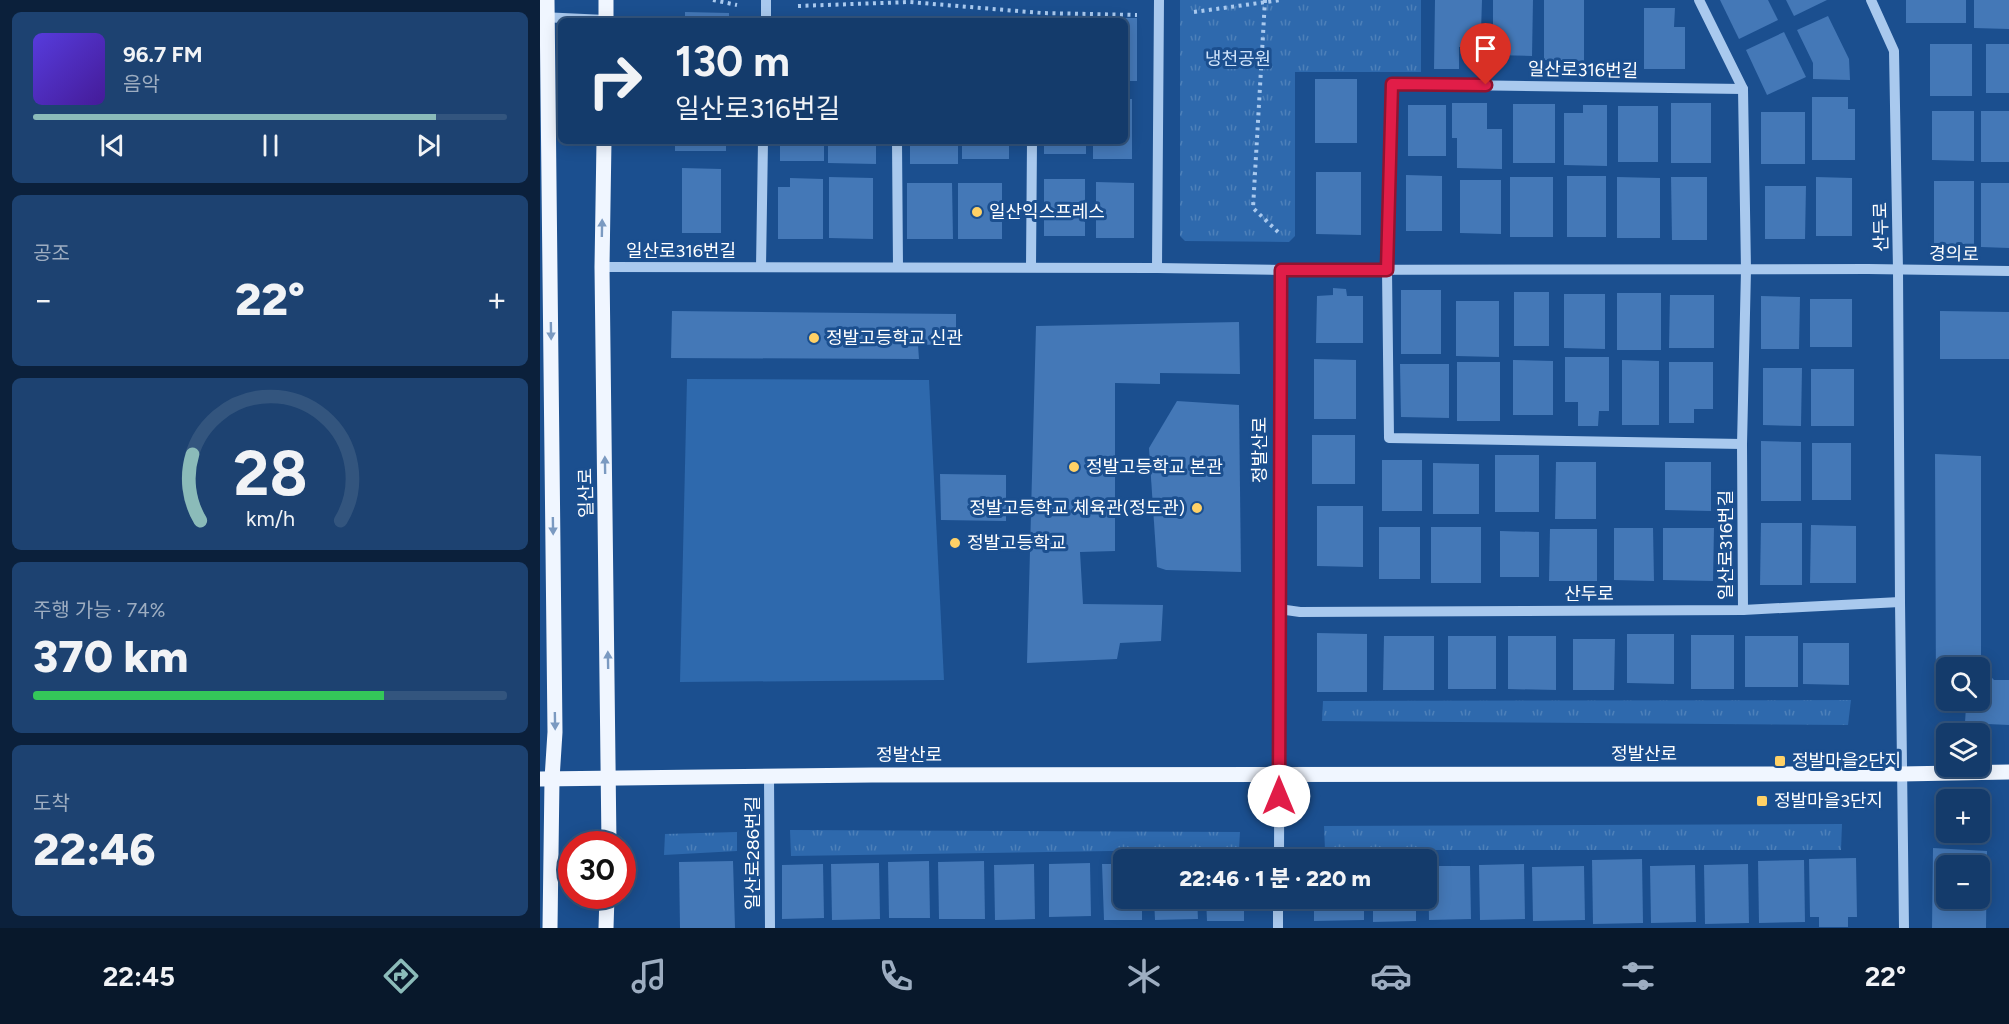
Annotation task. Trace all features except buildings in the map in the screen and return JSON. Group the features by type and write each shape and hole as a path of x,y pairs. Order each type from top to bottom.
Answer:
{"main road":[{"name":"일산로","path":"547,0 544,17 555,732 546,779 550,928"},
{"path":"606,0 606,18"},
{"name":"일산로","path":"604,144 602,267 609,831"},
{"name":"정발산로","path":"546,779 2009,772"},
{"path":"606,928 607,909"}],"street":[{"path":"766,0 766,18"},
{"path":"1156,268 1159,0"},
{"name":"일산로316번길","path":"1699,0 1743,89 1746,270 1742,444 1743,610"},
{"name":"산두로","path":"1871,0 1894,51 1904,928"},
{"path":"544,17 565,18"},
{"name":"일산로316번길","path":"1742,444 1389,438 1387,270 1392,84 1743,89"},
{"name":"일산로316번길","path":"761,267 763,144"},
{"path":"897,144 898,267"},
{"path":"1031,267 1032,144"},
{"name":"일산로316번길","path":"602,267 1898,270"},
{"name":"정발산로","path":"1279,774 1281,270"},
{"name":"경의로","path":"1898,270 2009,271"},
{"name":"산두로","path":"1279,609 1300,612 1743,610 1900,602"},
{"path":"1279,774 1279,849"},
{"name":"일산로286번길","path":"769,777 770,928"},
{"path":"1278,909 1278,928"}],"path":[{"path":"713,0 737,5"},
{"path":"1194,12 1281,0"},
{"path":"1265,1 1253,208 1278,232"},
{"path":"798,6 909,2 1042,14 1137,15"}],"green space":[{"name":"냉천공원","path":"1180,0 1421,0 1421,72 1295,72 1295,236 1289,242 1185,241 1180,236"},
{"path":"687,379 929,380 944,680 680,682"},
{"path":"1851,700 1848,725 1322,721 1323,701"},
{"path":"1842,824 1841,850 1325,849 1324,826"},
{"path":"790,830 1240,832 1239,849 1113,849 1113,851 791,856"},
{"path":"737,832 737,851 664,855 665,834"}],"place":[{"name":"일산익스프레스","path":"977,212"},
{"name":"정발고등학교 신관","path":"814,338"},
{"name":"정발고등학교 본관","path":"1074,467"},
{"name":"정발고등학교 체육관(정도관)","path":"1197,508"},
{"name":"정발고등학교","path":"955,543"},
{"name":"정발마을2단지","path":"1780,761"},
{"name":"정발마을3단지","path":"1762,801"}],"route":[{"path":"1279,796 1281,270 1387,270 1392,84 1486,85"}]}
